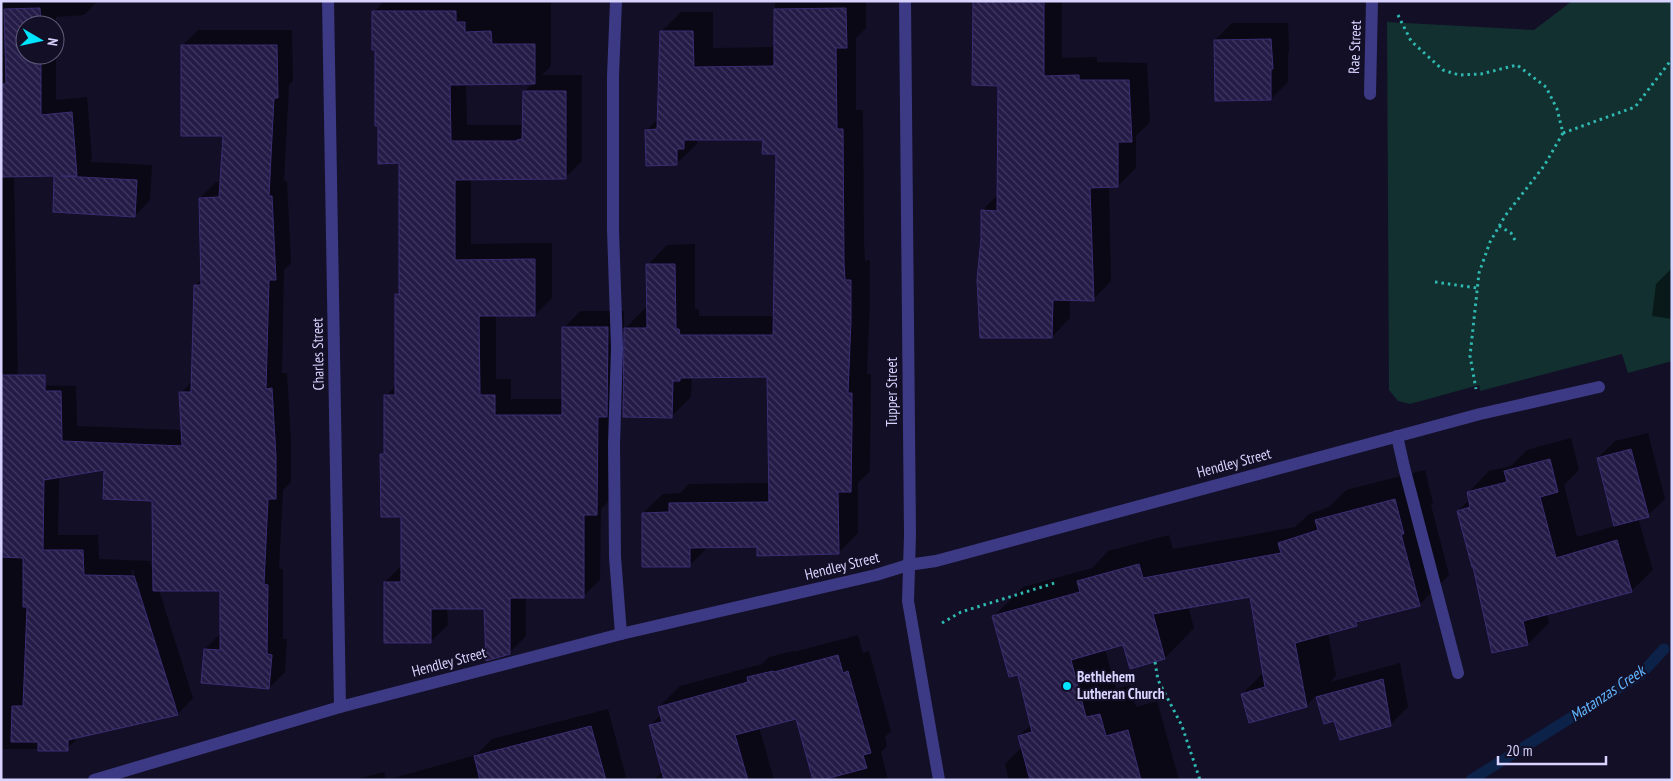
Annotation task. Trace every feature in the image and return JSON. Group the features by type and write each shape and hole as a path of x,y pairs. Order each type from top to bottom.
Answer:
{"street":[{"name":"Charles Street","path":"328,1 340,707"},
{"path":"616,1 613,76 613,182 617,348 614,444 615,547 622,634"},
{"name":"Tupper Street","path":"905,1 910,535 908,601 939,780"},
{"name":"Rae Street","path":"1370,94 1372,1"},
{"name":"Hendley Street","path":"94,780 340,707 622,634 876,575 908,565 936,561 1480,414 1599,387"},
{"path":"1397,436 1458,673"}],"path":[{"path":"1392,10 1398,15 1411,41 1443,70 1459,75 1517,65 1546,87 1558,109 1563,133"},
{"path":"1476,390 1470,356 1478,273 1490,242 1499,226 1544,166 1563,133 1635,107 1672,58"},
{"path":"1499,226 1511,233 1516,242"},
{"path":"1434,282 1477,288"},
{"path":"942,623 961,612 1058,582"},
{"path":"1155,662 1158,680 1182,726 1200,780"}],"green space":[{"path":"1572,1 1672,1 1672,361 1628,373 1622,354 1480,391 1479,385 1410,404 1398,401 1389,390 1387,22 1534,30"}],"building":[{"path":"973,1 1044,1 1044,76 1079,75 1079,80 1129,80 1132,142 1118,142 1118,187 1090,188 1094,301 1053,300 1052,338 980,338 977,280 981,238 981,210 997,211 998,86 972,85"},
{"path":"40,8 40,15 15,15 15,65 41,65 41,115 72,112 77,176 61,176 137,180 135,217 53,212 54,176 1,177 1,84 6,84 4,9"},
{"path":"846,8 847,48 836,48 837,129 843,129 845,280 851,280 848,393 852,393 852,424 851,492 838,492 839,554 757,556 757,547 690,548 690,567 642,567 642,513 669,512 669,503 769,502 767,377 680,378 680,381 673,381 672,418 623,417 624,328 647,328 646,264 675,264 676,329 679,329 680,335 773,335 776,154 762,154 763,140 684,140 684,149 677,149 677,165 646,166 645,130 657,129 660,31 693,31 694,67 774,66 774,9"},
{"path":"372,11 456,11 456,22 465,22 465,32 491,31 492,44 535,44 535,84 450,85 451,141 517,141 522,139 523,91 566,91 566,179 455,180 455,260 535,259 535,316 479,316 480,395 495,395 495,415 562,415 562,327 608,327 607,417 598,417 597,515 584,515 584,598 510,598 510,654 486,661 484,609 431,609 431,643 384,643 384,582 401,582 401,517 381,517 380,454 384,454 384,395 395,395 395,294 399,294 399,163 378,164 378,126 375,126 375,50 372,50"},
{"path":"1271,39 1273,69 1271,69 1271,100 1215,101 1214,40"},
{"path":"181,45 277,45 278,98 274,98 269,196 272,196 276,280 269,280 266,389 272,388 276,457 276,499 268,499 264,584 268,585 267,654 272,655 269,689 201,683 204,649 220,650 220,591 153,591 152,501 103,499 104,470 44,480 43,550 83,550 84,575 134,576 178,715 68,740 68,751 38,751 38,742 11,742 12,706 23,706 27,607 23,607 23,558 1,557 1,375 45,375 45,391 61,391 62,441 182,446 179,392 191,392 194,285 201,285 199,198 219,197 223,136 181,136"},
{"path":"1631,449 1649,517 1614,526 1597,458"},
{"path":"1550,459 1558,492 1540,497 1556,558 1617,540 1632,592 1523,621 1528,645 1492,653 1473,567 1457,511 1470,507 1467,492 1507,482 1504,471"},
{"path":"1395,499 1404,534 1401,534 1420,606 1356,622 1357,626 1295,643 1307,707 1249,723 1241,694 1265,687 1250,597 1153,614 1165,659 1130,669 1123,645 1071,660 1086,717 1100,714 1106,736 1128,730 1141,780 1030,780 1018,736 1032,732 1018,675 1009,677 992,616 1080,592 1077,581 1139,564 1143,578 1281,553 1278,543 1318,530 1315,520"},
{"path":"838,655 843,673 848,671 871,753 863,755 867,768 822,780 813,780 796,719 735,735 748,780 664,780 649,725 662,722 658,707 748,682 747,677"},
{"path":"1383,679 1391,726 1340,740 1334,721 1324,724 1316,697"},
{"path":"591,726 606,780 480,780 474,756"}],"waterway":[{"name":"Matanzas Creek","path":"1471,780 1641,674 1664,649"}],"place":[{"name":"Bethlehem Lutheran Church","path":"1067,686"}]}
